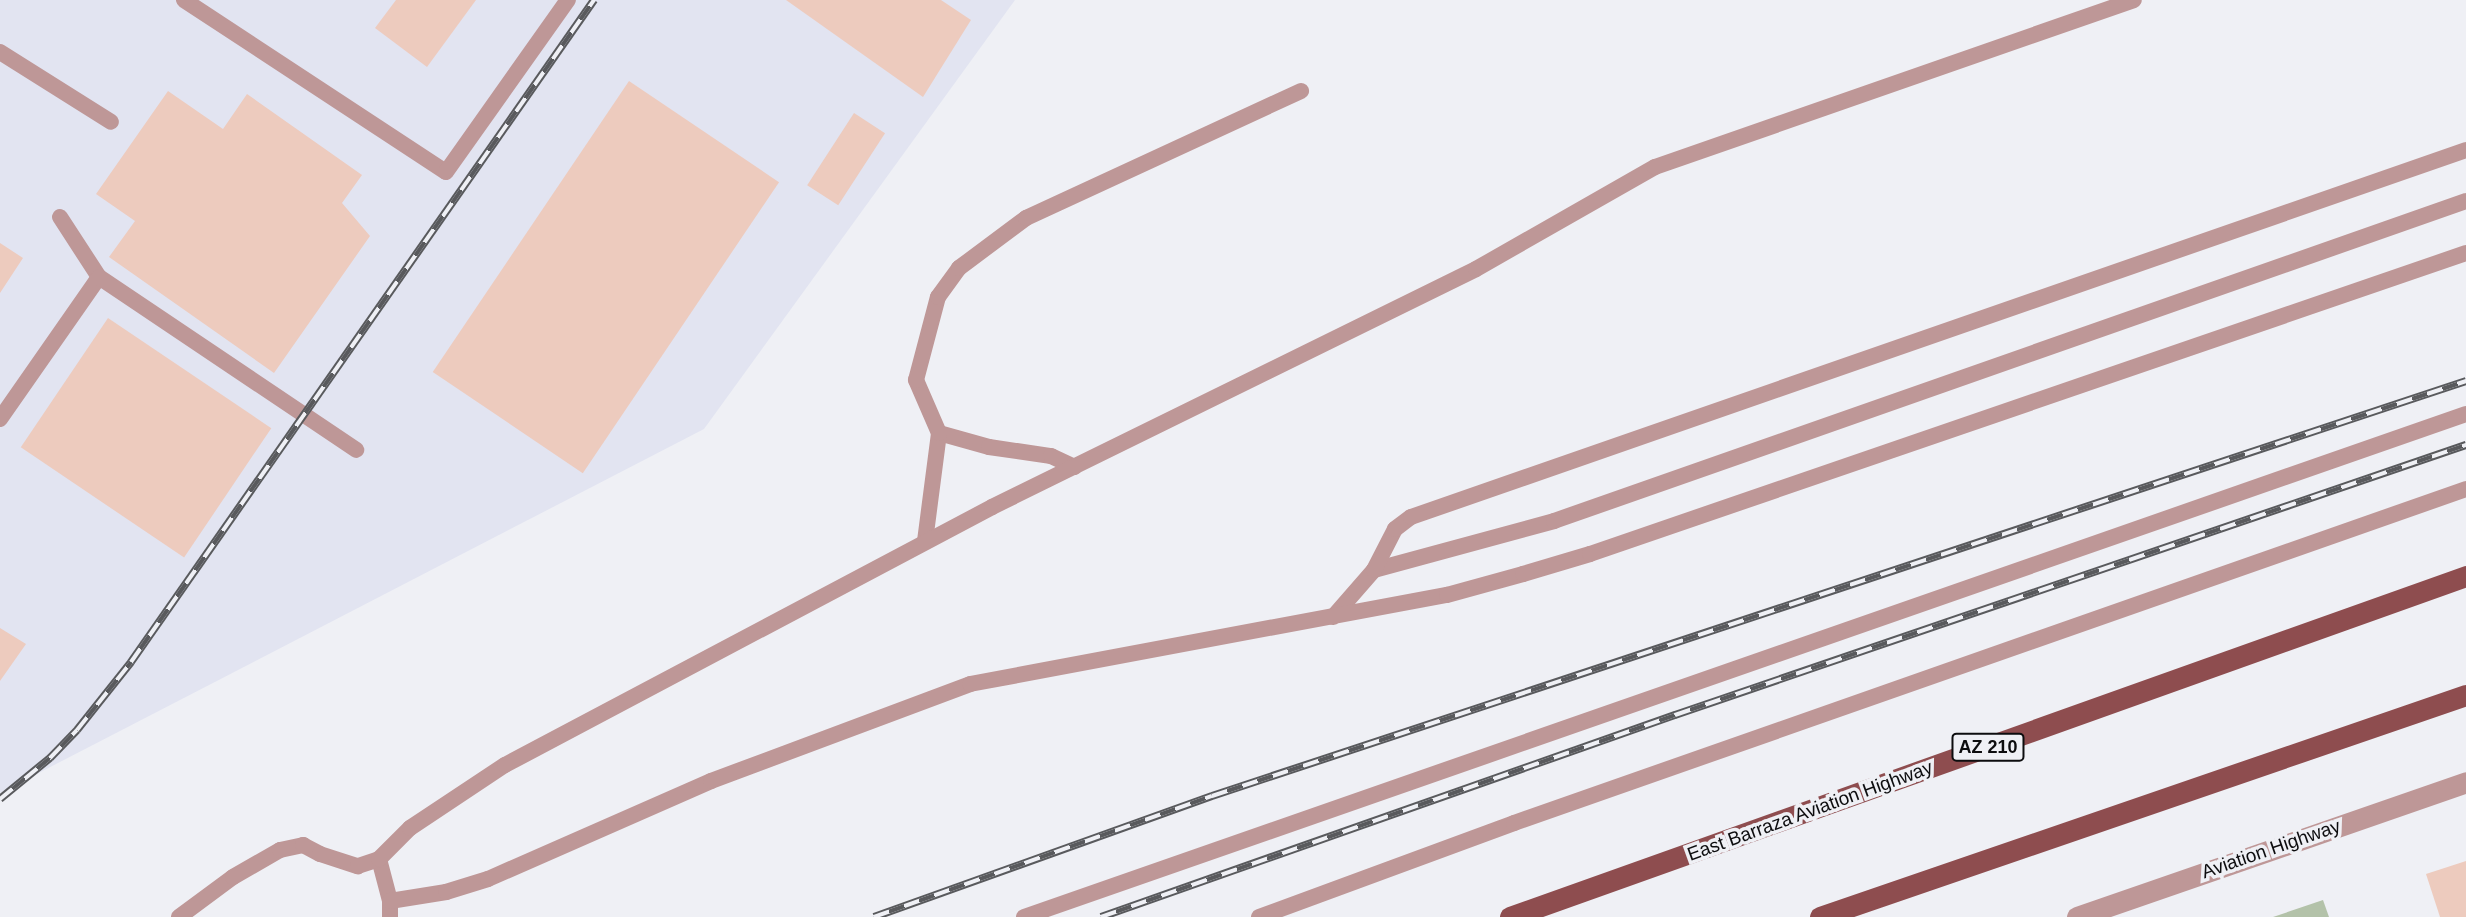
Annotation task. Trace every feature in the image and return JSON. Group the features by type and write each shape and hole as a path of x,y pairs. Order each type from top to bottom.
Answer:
{"main road":[{"name":"East Barraza Aviation Highway","path":"1510,917 2466,576"},
{"path":"1820,917 2466,695"}],"street":[{"name":"Aviation Highway","path":"2077,917 2466,782"}],"lane":[{"path":"184,0 446,172 568,0"},
{"path":"179,917 233,877 280,850 303,845 320,854 358,866 379,859 410,828 505,765 925,541 1476,269 1656,167 2134,0"},
{"path":"0,52 111,122"},
{"path":"925,541 939,433 916,380 938,297 959,268 1026,218 1301,91"},
{"path":"1333,617 1374,570 1395,529 1411,517 2466,150"},
{"path":"1374,570 1554,521 2466,201"},
{"path":"60,217 99,277 356,450"},
{"path":"379,859 390,909 488,879 711,781 970,684 1447,595 1590,554 2466,253"},
{"path":"0,419 99,277"},
{"path":"1024,917 2466,414"},
{"path":"939,433 989,447 1051,456 1075,467"},
{"path":"1259,917 1540,814 2466,489"}],"shaded area":[{"path":"0,0 1015,0 704,429 0,793"}],"green space":[{"path":"2323,900 2329,917 2273,917"}],"building":[{"path":"396,0 476,0 427,67 375,28"},
{"path":"786,0 941,0 971,20 923,97"},
{"path":"629,81 779,182 583,473 433,372"},
{"path":"168,91 223,129 247,94 362,175 342,203 370,236 274,373 109,257 135,221 96,194"},
{"path":"854,113 885,133 838,205 807,185"},
{"path":"0,243 23,258 0,293"},
{"path":"108,318 271,428 184,557 21,447"},
{"path":"0,628 26,644 0,681"},
{"path":"2466,861 2466,917 2440,917 2426,874"}],"railway":[{"path":"0,799 50,758 77,730 131,662 594,0"},
{"path":"874,917 1212,796 2466,381"},
{"path":"1101,917 1675,715 2466,445"}]}
